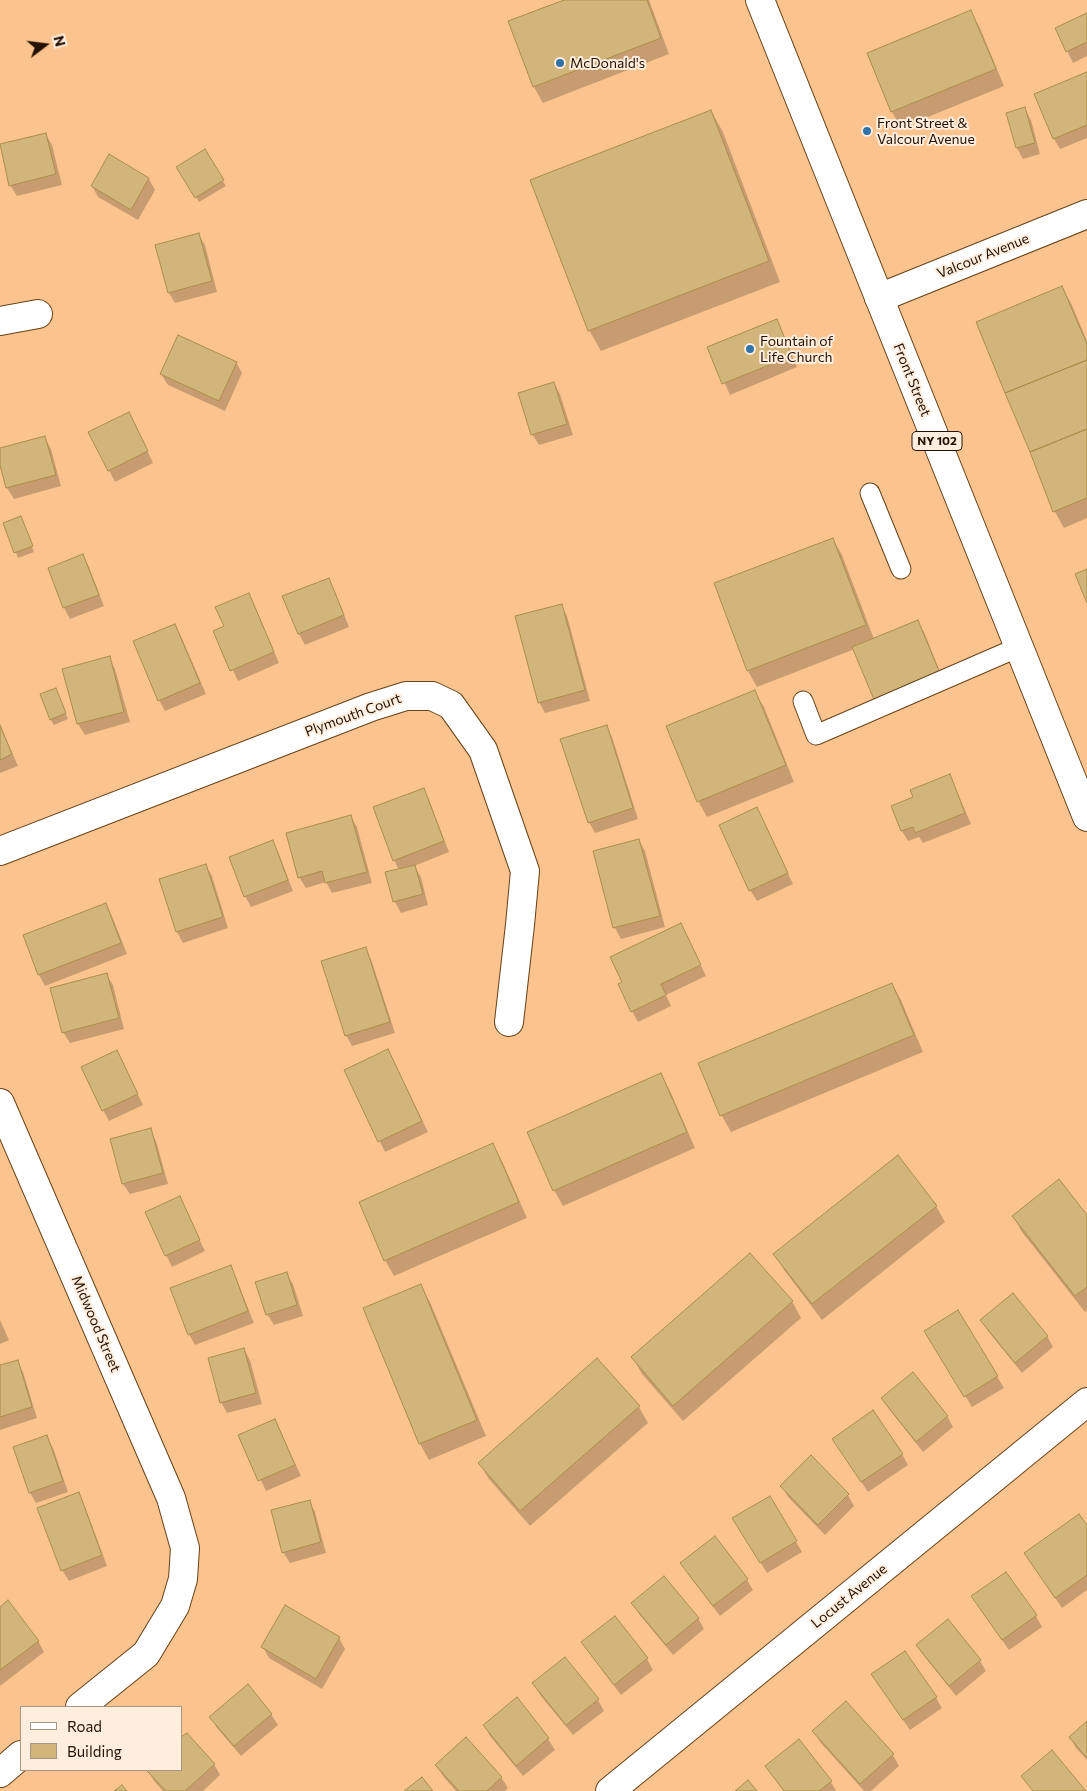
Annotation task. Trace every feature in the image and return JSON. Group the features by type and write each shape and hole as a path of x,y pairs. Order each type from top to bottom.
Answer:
{"street":[{"name":"Front Street","path":"760,0 1087,817"},
{"name":"Valcour Avenue","path":"879,298 1087,214"},
{"path":"0,322 38,314"},
{"name":"Plymouth Court","path":"0,851 370,707 406,696 432,696 451,705 483,750 525,871 509,1022"},
{"name":"Midwood Street","path":"0,1103 171,1498 185,1548 183,1579 175,1606 146,1654 81,1706"},
{"name":"Locust Avenue","path":"610,1791 1087,1402"},
{"path":"0,1773 20,1756"}],"lane":[{"path":"870,493 901,569"},
{"path":"803,701 816,735 1019,647"}],"building":[{"name":"McDonald's","path":"564,0 647,0 661,38 533,87 508,21"},
{"path":"971,10 996,69 891,112 867,53"},
{"path":"1087,13 1087,42 1066,52 1055,28"},
{"path":"1087,72 1087,125 1053,139 1034,94"},
{"path":"1025,107 1035,143 1016,148 1006,113"},
{"path":"711,110 769,261 588,331 530,180"},
{"path":"46,133 56,174 9,186 0,144"},
{"path":"205,149 224,180 195,198 176,167"},
{"path":"109,154 149,178 131,210 91,186"},
{"path":"199,233 212,281 168,293 155,245"},
{"path":"1062,286 1087,344 1087,360 1005,393 976,322"},
{"path":"777,319 792,356 722,384 707,347"},
{"path":"178,335 237,362 219,401 160,374"},
{"path":"1087,360 1087,429 1030,452 1005,393"},
{"path":"554,382 567,424 531,435 518,393"},
{"path":"129,412 148,451 108,471 88,432"},
{"path":"1087,429 1087,498 1053,512 1030,452"},
{"path":"45,436 56,475 6,488 0,465 0,448"},
{"path":"21,516 33,546 14,553 3,523"},
{"path":"833,538 866,625 747,671 714,583"},
{"path":"83,554 99,595 63,608 48,568"},
{"path":"1087,569 1087,603 1075,574"},
{"path":"329,578 344,615 298,634 282,596"},
{"path":"249,593 274,652 230,671 213,631 224,626 215,607"},
{"path":"562,604 585,690 538,703 515,616"},
{"path":"918,620 941,676 875,702 852,647"},
{"path":"175,624 200,683 158,701 133,641"},
{"path":"110,656 124,712 77,724 62,669"},
{"path":"56,688 66,713 50,720 40,694"},
{"path":"755,690 786,765 697,802 666,726"},
{"path":"0,725 12,754 0,760"},
{"path":"607,725 633,808 588,823 560,739"},
{"path":"950,774 965,813 915,833 913,827 901,831 891,806 913,797 910,790"},
{"path":"424,788 444,841 393,861 373,807"},
{"path":"757,807 788,873 749,891 719,825"},
{"path":"351,815 367,872 325,883 322,871 298,878 286,833"},
{"path":"639,839 660,916 613,928 593,851"},
{"path":"273,840 288,880 244,897 229,857"},
{"path":"206,864 223,917 176,932 159,879"},
{"path":"415,865 423,894 393,902 385,872"},
{"path":"106,903 121,943 38,975 23,935"},
{"path":"681,923 701,965 661,984 666,995 631,1012 618,984 622,982 610,957"},
{"path":"366,947 390,1022 345,1036 321,961"},
{"path":"107,973 119,1018 62,1033 50,988"},
{"path":"892,983 914,1035 720,1116 698,1063"},
{"path":"388,1049 422,1121 378,1142 344,1070"},
{"path":"117,1050 138,1094 102,1111 81,1067"},
{"path":"661,1073 687,1132 553,1191 527,1132"},
{"path":"151,1128 163,1173 122,1184 110,1139"},
{"path":"493,1143 519,1202 384,1261 359,1202"},
{"path":"898,1155 937,1206 812,1304 773,1254"},
{"path":"1059,1179 1087,1215 1087,1287 1075,1296 1012,1216"},
{"path":"180,1196 200,1240 165,1256 145,1212"},
{"path":"750,1253 793,1301 673,1406 631,1357"},
{"path":"231,1265 248,1311 188,1335 170,1288"},
{"path":"287,1272 297,1305 266,1315 255,1282"},
{"path":"421,1284 477,1420 419,1444 363,1308"},
{"path":"1013,1293 1048,1336 1015,1363 980,1320"},
{"path":"958,1310 998,1376 964,1397 924,1331"},
{"path":"244,1348 256,1393 220,1403 208,1358"},
{"path":"597,1358 640,1406 520,1511 478,1463"},
{"path":"18,1360 32,1407 0,1417 0,1365"},
{"path":"913,1372 948,1416 916,1442 881,1398"},
{"path":"873,1410 903,1454 861,1482 832,1439"},
{"path":"275,1419 295,1465 258,1481 238,1435"},
{"path":"47,1435 63,1481 29,1493 13,1447"},
{"path":"811,1455 849,1494 818,1525 780,1486"},
{"path":"79,1492 102,1555 61,1571 37,1508"},
{"path":"770,1496 797,1541 760,1563 732,1518"},
{"path":"310,1500 321,1542 282,1553 271,1510"},
{"path":"1079,1514 1087,1525 1087,1575 1055,1598 1024,1553"},
{"path":"715,1536 748,1579 713,1606 680,1563"},
{"path":"1006,1572 1037,1615 1002,1640 971,1596"},
{"path":"664,1576 699,1618 666,1645 631,1603"},
{"path":"8,1600 39,1641 0,1670 0,1607"},
{"path":"285,1605 340,1637 316,1679 261,1647"},
{"path":"615,1616 648,1658 614,1685 581,1642"},
{"path":"948,1619 981,1660 949,1686 916,1645"},
{"path":"905,1651 937,1697 903,1720 871,1674"},
{"path":"565,1657 599,1699 566,1725 532,1683"},
{"path":"248,1684 272,1714 234,1746 209,1717"},
{"path":"517,1697 549,1738 516,1766 483,1725"},
{"path":"846,1701 894,1754 860,1784 812,1731"},
{"path":"1087,1721 1087,1758 1069,1737"},
{"path":"187,1733 215,1764 185,1791 166,1791 147,1771 182,1771 182,1736"},
{"path":"466,1737 502,1777 487,1791 459,1791 435,1765"},
{"path":"799,1739 832,1781 819,1791 784,1791 765,1766"},
{"path":"1052,1750 1086,1791 1033,1791 1021,1776"},
{"path":"422,1777 433,1791 404,1791"},
{"path":"748,1780 757,1791 735,1791"},
{"path":"122,1785 127,1791 114,1791"}],"place":[{"name":"McDonald's","path":"560,63"},
{"name":"Front Street & Valcour Avenue","path":"867,131"},
{"name":"Fountain of Life Church","path":"750,349"}]}
